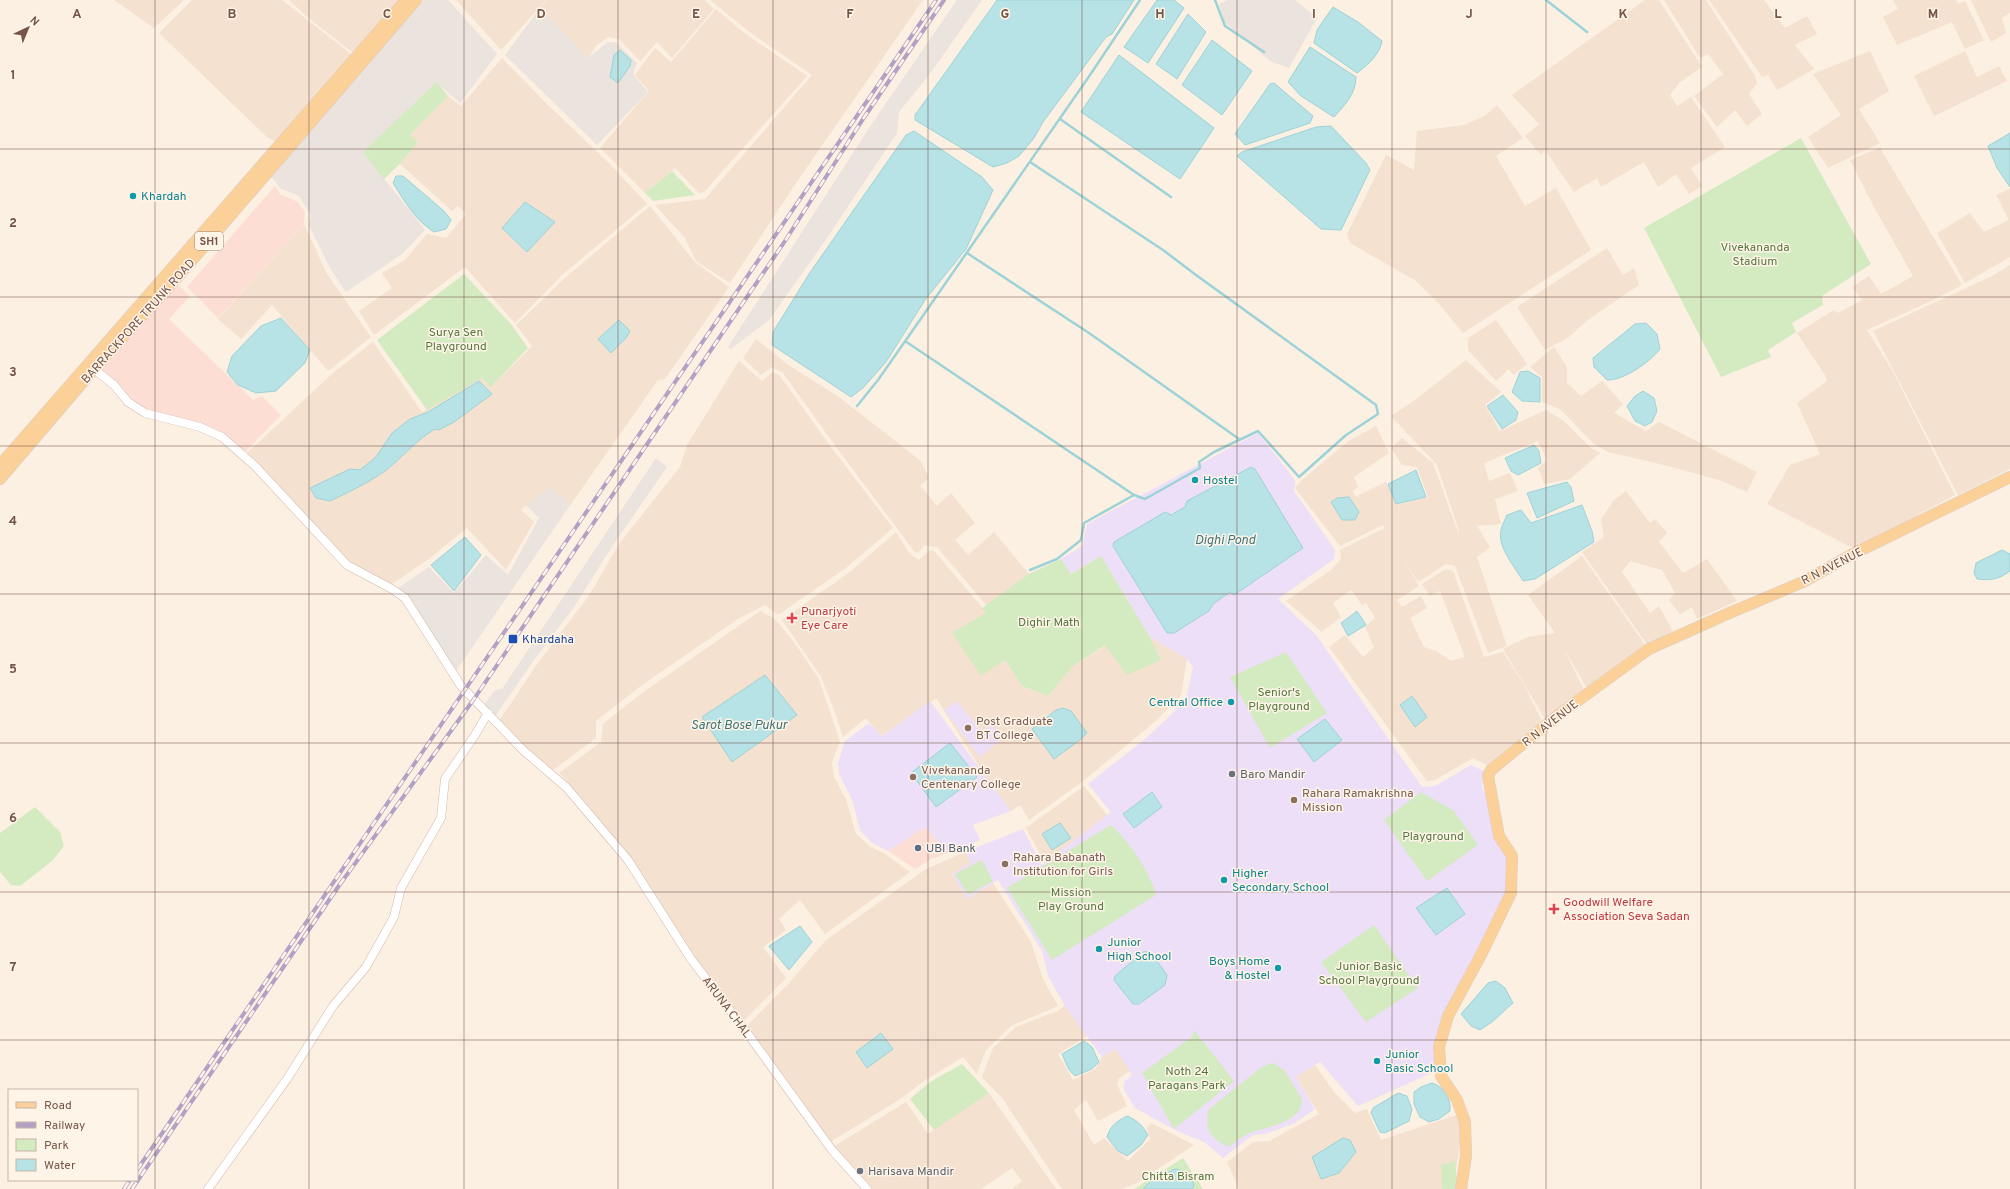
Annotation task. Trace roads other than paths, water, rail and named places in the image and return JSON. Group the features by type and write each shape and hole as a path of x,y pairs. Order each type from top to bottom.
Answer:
{"main road":[{"name":"BARRACKPORE TRUNK ROAD","path":"0,479 91,366 406,0"},
{"name":"BARRACKPORE TRUNK ROAD","path":"0,465 91,366 180,275 416,0"},
{"name":"R N AVENUE","path":"1461,1189 1466,1156 1465,1122 1457,1100 1440,1076 1439,1047 1448,1016 1475,967 1511,893 1512,856 1499,836 1488,776 1491,770 1561,713 1649,650 1727,614 1803,582 1851,555 2010,477"}],"street":[{"name":"ARUNA CHAL","path":"91,366 114,385 128,402 145,413 207,430 222,437 244,455 347,565 392,588 405,598 457,680 524,751 541,764 567,788 628,860 691,959 742,1026 832,1150 866,1189"},
{"path":"208,1189 287,1079 333,1006 366,967 394,917 401,888 440,818 445,779 488,713"}],"water":[{"path":"997,0 1134,0 1112,34 1106,37 1043,122 1034,138 1019,156 1007,163 993,167 915,120 915,115"},
{"path":"1157,0 1174,0 1184,8 1148,63 1124,47"},
{"path":"1333,7 1358,22 1382,41 1379,50 1373,59 1357,73 1314,43 1317,30"},
{"path":"1188,14 1206,32 1177,79 1156,64"},
{"path":"1212,40 1252,71 1222,115 1182,85"},
{"path":"1310,47 1356,77 1352,94 1334,117 1301,96 1288,82"},
{"path":"620,50 631,60 630,66 618,83 610,77 614,55"},
{"path":"1119,55 1214,128 1180,179 1081,112"},
{"path":"1274,83 1313,116 1310,123 1245,145 1235,134 1270,84"},
{"path":"1331,126 1366,163 1370,170 1341,230 1321,229 1237,156 1242,152 1316,127"},
{"path":"914,131 982,177 993,190 966,249 925,300 886,362 863,388 851,397 772,345 773,332 809,274 906,135"},
{"path":"2010,133 2010,187 1997,168 1988,146"},
{"path":"396,176 403,176 444,211 451,220 446,229 434,232 421,222 406,204 393,183"},
{"path":"525,202 555,222 527,252 502,228"},
{"path":"281,318 310,350 305,363 276,391 256,393 238,385 227,372 232,356 261,326"},
{"path":"619,320 630,331 626,338 611,353 598,339"},
{"path":"1646,323 1657,334 1660,349 1636,370 1621,377 1607,380 1594,367 1593,358 1635,324"},
{"path":"1528,371 1540,378 1540,402 1522,401 1512,392 1520,372"},
{"path":"479,381 492,394 454,422 439,430 435,429 428,433 385,471 351,491 330,501 316,498 310,488 350,469 360,470 376,457 392,433 410,419 428,412"},
{"path":"1643,391 1654,398 1657,411 1652,422 1645,426 1635,421 1627,406 1635,396"},
{"path":"1503,395 1518,412 1516,420 1502,429 1487,406"},
{"path":"1534,445 1539,451 1541,463 1518,475 1511,471 1505,458"},
{"name":"Dighi Pond","path":"1251,467 1255,469 1303,548 1234,595 1230,592 1213,604 1209,611 1174,633 1167,633 1113,546 1114,542 1165,512 1171,515 1185,507 1187,501"},
{"path":"1416,470 1426,497 1396,504 1388,484"},
{"path":"1567,482 1571,487 1574,501 1537,518 1527,493"},
{"path":"1349,497 1359,512 1355,520 1342,520 1331,502 1337,498"},
{"path":"1582,505 1592,531 1594,542 1535,579 1523,581 1504,550 1500,536 1507,515 1521,510 1531,523"},
{"path":"465,537 481,555 454,591 431,565"},
{"path":"2002,550 2010,554 2010,571 1995,579 1977,579 1974,573 1976,563"},
{"path":"1357,611 1366,625 1348,636 1341,623"},
{"name":"Sarot Bose Pukur","path":"765,675 797,715 732,762 702,717"},
{"path":"1412,696 1427,717 1415,727 1400,705"},
{"path":"1063,708 1071,711 1087,733 1054,759 1032,729 1056,710"},
{"path":"1325,719 1342,740 1314,762 1297,739"},
{"path":"950,743 977,777 936,807 911,773"},
{"path":"1152,792 1162,807 1134,828 1123,814"},
{"path":"1060,823 1071,838 1052,850 1042,834"},
{"path":"1447,888 1465,914 1436,935 1416,908"},
{"path":"800,926 812,942 789,970 769,946"},
{"path":"1150,951 1167,975 1165,985 1139,1004 1133,1004 1114,980 1115,976 1143,952"},
{"path":"1496,981 1505,988 1513,1003 1492,1022 1480,1030 1471,1026 1461,1014 1488,983"},
{"path":"881,1033 893,1049 867,1068 856,1052"},
{"path":"1084,1041 1092,1047 1099,1062 1092,1069 1075,1076 1069,1070 1062,1054"},
{"path":"1432,1083 1440,1087 1448,1097 1450,1111 1439,1119 1429,1122 1420,1117 1414,1104 1414,1092 1421,1087"},
{"path":"1398,1093 1407,1096 1412,1109 1409,1121 1385,1133 1380,1132 1371,1113 1373,1108"},
{"path":"1127,1116 1134,1119 1148,1135 1141,1145 1127,1156 1118,1151 1107,1137 1114,1124"},
{"path":"1343,1138 1350,1140 1356,1152 1339,1173 1321,1179 1312,1157"},
{"name":"Chitta Bisram","path":"1175,1169 1184,1172 1189,1176 1194,1185 1192,1189 1143,1189 1151,1181"}],"waterway":[{"path":"857,406 878,380 929,307 1090,75 1140,0"},
{"path":"1215,0 1225,26 1264,52"},
{"path":"1546,0 1587,32"},
{"path":"1060,119 1171,197"},
{"path":"1030,162 1163,250 1376,405 1378,414 1346,435 1299,477 1258,431 1214,452 1199,462 1200,468 1145,499 1134,495 1084,523 1081,540 1057,559 1030,570"},
{"path":"967,253 1089,333 1239,439"},
{"path":"905,341 1134,495"}],"railway":[{"path":"138,1169 936,0"},
{"path":"138,1180 338,887 474,699 785,241 863,119 944,0"},
{"path":"124,1189 129,1181"},
{"path":"132,1189 137,1181"}],"place":[{"name":"Khardah","path":"133,196"},
{"name":"Hostel","path":"1195,480"},
{"name":"Punarjyoti Eye Care","path":"792,618"},
{"name":"Khardaha","path":"513,639"},
{"name":"Central Office","path":"1231,702"},
{"name":"Post Graduate BT College","path":"968,728"},
{"name":"Baro Mandir","path":"1232,774"},
{"name":"Vivekananda Centenary College","path":"913,777"},
{"name":"Rahara Ramakrishna Mission","path":"1294,800"},
{"name":"UBI Bank","path":"918,848"},
{"name":"Rahara Babanath Institution for Girls","path":"1005,864"},
{"name":"Higher Secondary School","path":"1224,880"},
{"name":"Goodwill Welfare Association Seva Sadan","path":"1554,909"},
{"name":"Junior High School","path":"1099,949"},
{"name":"Boys Home & Hostel","path":"1278,968"},
{"name":"Junior Basic School","path":"1377,1061"},
{"name":"Harisava Mandir","path":"860,1171"}],"park label":[{"name":"Vivekananda Stadium","path":"1755,254"},
{"name":"Surya Sen Playground","path":"456,339"},
{"name":"Dighir Math","path":"1049,622"},
{"name":"Senior's Playground","path":"1279,699"},
{"name":"Playground","path":"1433,836"},
{"name":"Mission Play Ground","path":"1071,899"},
{"name":"Junior Basic School Playground","path":"1369,973"},
{"name":"Noth 24 Paragans Park","path":"1187,1078"}]}
